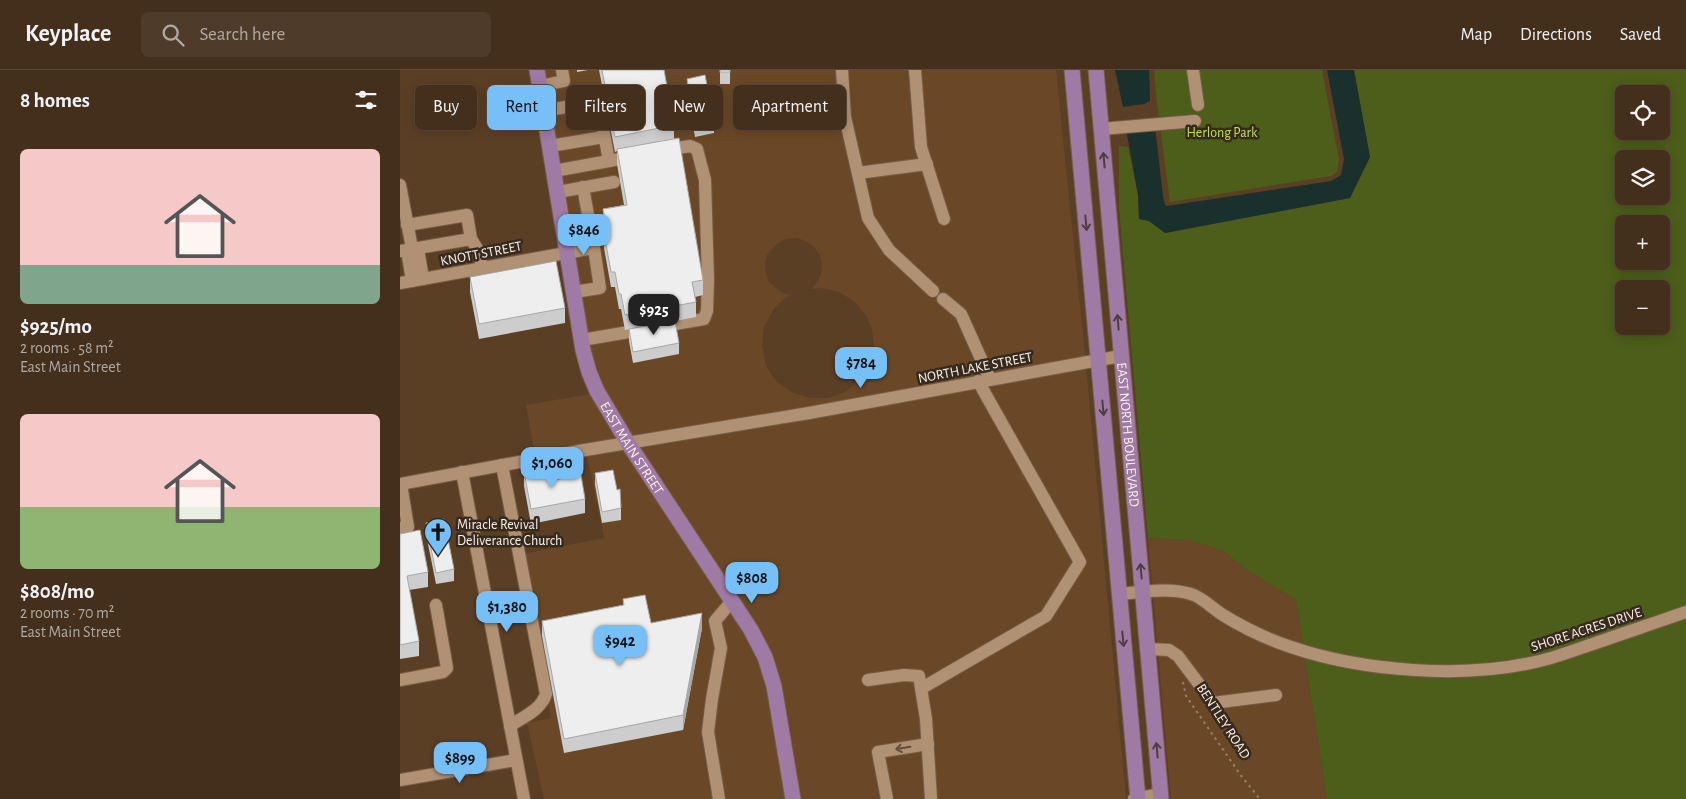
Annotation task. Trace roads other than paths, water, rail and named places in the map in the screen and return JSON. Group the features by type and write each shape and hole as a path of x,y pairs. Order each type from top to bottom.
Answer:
{"main road":[{"name":"EAST MAIN STREET","path":"537,70 540,85"},
{"name":"EAST NORTH BOULEVARD","path":"1072,70 1120,594 1136,799"},
{"name":"EAST NORTH BOULEVARD","path":"1096,70 1161,797"},
{"path":"1078,130 1101,129"},
{"name":"EAST MAIN STREET","path":"547,130 589,372 597,391 628,444 752,630 765,657 772,679 794,799"}],"street":[{"path":"545,85 564,81 562,70"},
{"path":"842,70 845,116 868,218 889,250 961,314 984,380 1080,562 1046,616 922,688"},
{"path":"916,70 921,147 944,219"},
{"path":"1193,70 1198,105"},
{"path":"556,109 598,101 609,161"},
{"path":"1101,129 1195,121"},
{"path":"550,146 604,137"},
{"path":"554,171 690,146 697,149 705,180 707,311 704,319 582,340"},
{"path":"858,173 926,164"},
{"path":"558,192 614,182"},
{"path":"400,185 407,225 406,249 412,281"},
{"path":"574,292 600,288 583,187"},
{"path":"407,225 467,215 471,239 479,252 482,268"},
{"path":"406,249 471,239"},
{"name":"KNOTT STREET","path":"412,281 594,248"},
{"name":"NORTH LAKE STREET","path":"400,484 1121,356"},
{"path":"502,465 546,694 544,701 539,707 510,726"},
{"path":"462,472 524,799"},
{"path":"400,484 408,527 400,528"},
{"name":"SHORE ACRES DRIVE","path":"1120,594 1179,591 1193,594 1238,624 1275,641 1309,653 1354,663 1433,670 1500,668 1536,662 1686,612"},
{"path":"719,799 708,732 721,648 715,621 732,601"},
{"path":"400,680 443,672 447,668 436,604"},
{"path":"1148,649 1169,650 1182,660 1213,703 1276,695"},
{"path":"868,680 904,675 918,676 922,688 928,744 931,799"},
{"path":"887,799 878,752 928,744"},
{"path":"400,780 516,760"},
{"path":"1136,799 1161,797"}],"water":[{"path":"1115,70 1149,70 1150,101 1144,104 1123,107"},
{"path":"1327,70 1354,70 1370,157 1350,198 1165,233 1149,221 1139,219 1138,195 1126,129 1155,127 1163,196 1167,206 1331,181 1341,175 1344,159"}],"place":[{"name":"Miracle Revival Deliverance Church","path":"438,556"}],"park label":[{"name":"Herlong Park","path":"1222,132"}]}
